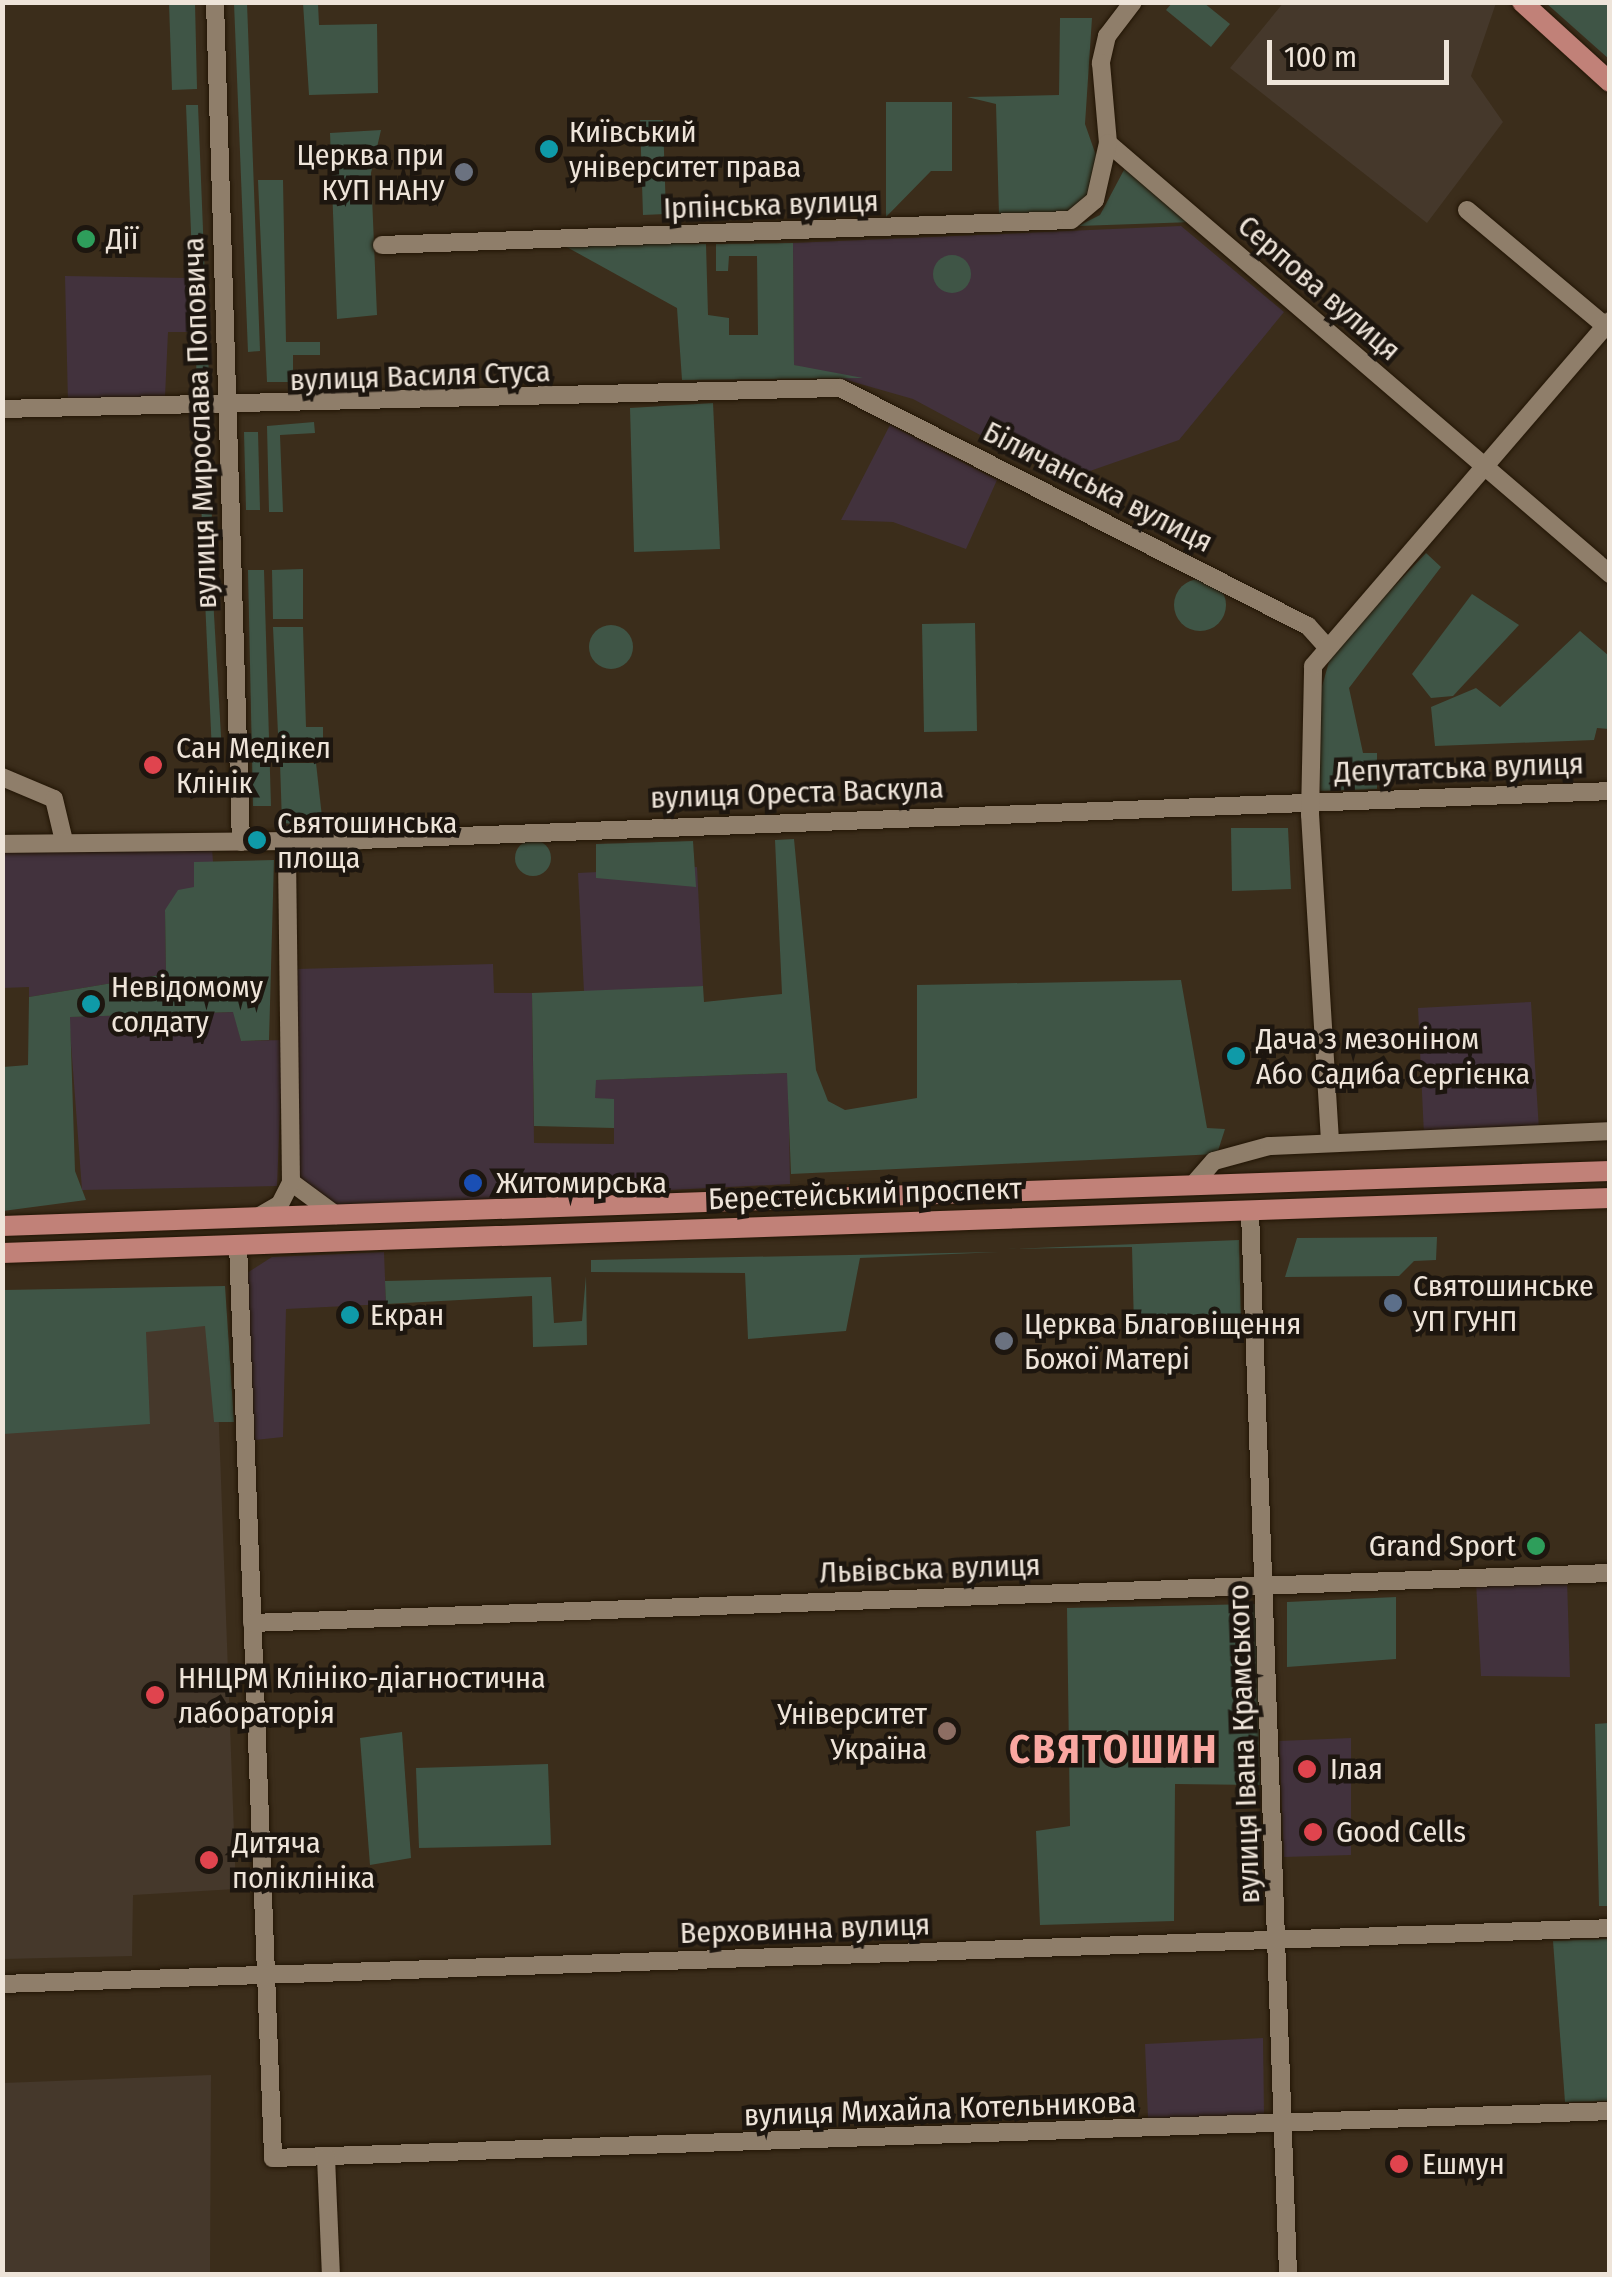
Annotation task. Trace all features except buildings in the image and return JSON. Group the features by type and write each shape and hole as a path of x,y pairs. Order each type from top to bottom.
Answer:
{"main road":[{"path":"1522,2 1610,82"},
{"name":"Берестейський проспект","path":"2,1226 1610,1171"},
{"name":"Берестейський проспект","path":"2,1254 1610,1198"}],"street":[{"name":"вулиця Мирослава Поповича","path":"215,2 241,842"},
{"path":"1108,143 1101,63 1106,36 1133,2"},
{"name":"Ірпінська вулиця","path":"382,246 1071,220 1095,200 1108,143"},
{"name":"Серпова вулиця","path":"1108,143 1610,574"},
{"path":"1330,1142 1310,800 1309,690 1324,644 1488,470 1608,326 1467,210"},
{"name":"вулиця Василя Стуса","path":"2,409 840,388"},
{"name":"Біличанська вулиця","path":"840,388 1292,618 1324,644"},
{"path":"2,777 54,799 64,841"},
{"name":"Депутатська вулиця","path":"1310,800 1610,790"},
{"name":"вулиця Ореста Васкула","path":"287,841 1310,800"},
{"path":"2,844 287,841 291,1182 280,1204 256,1218"},
{"path":"1192,1186 1214,1161 1330,1142 1610,1130"},
{"path":"291,1182 336,1215"},
{"name":"вулиця Івана Крамського","path":"1250,1212 1280,1940 1288,2274"},
{"path":"238,1246 266,1976"},
{"name":"Львівська вулиця","path":"252,1623 1610,1573"},
{"name":"Верховинна вулиця","path":"2,1984 1610,1928"},
{"name":"вулиця Михайла Котельникова","path":"266,1976 273,2158 1610,2110"},
{"path":"326,2157 332,2274"}],"shaded area":[{"path":"1284,2 1496,3 1471,76 1503,122 1427,223 1230,68"},
{"path":"1181,226 1284,312 1179,440 1064,480 913,399 794,365 793,243"},
{"path":"65,276 188,278 189,332 168,332 165,397 68,403"},
{"path":"890,425 997,480 966,549 893,522 841,520"},
{"path":"2,847 212,848 213,862 194,863 194,888 165,910 166,974 29,997 29,987 3,988"},
{"path":"697,867 703,986 584,992 578,873"},
{"path":"493,964 494,993 532,993 534,1143 614,1144 614,1100 594,1098 595,1080 788,1073 790,1184 334,1207 298,1185 295,969"},
{"path":"1531,1002 1539,1130 1424,1135 1418,1008"},
{"path":"234,1012 241,1041 283,1040 277,1186 82,1190 69,1017"},
{"path":"384,1252 386,1304 286,1309 283,1437 255,1440 247,1273 272,1257"},
{"path":"215,1317 236,1889 133,1895 132,1956 3,1959 3,1328"},
{"path":"1567,1579 1570,1677 1481,1676 1476,1582"},
{"path":"1351,1738 1351,1855 1284,1857 1279,1741"},
{"path":"1263,2038 1264,2116 1148,2118 1145,2044"},
{"path":"211,2075 210,2274 3,2274 3,2083"}],"green space":[{"path":"169,3 195,3 197,89 172,90"},
{"path":"234,3 247,3 260,351 248,352"},
{"path":"303,3 318,3 319,25 377,24 378,93 309,95"},
{"path":"1172,3 1204,3 1230,24 1211,47 1166,10"},
{"path":"1546,3 1609,3 1609,59"},
{"path":"1060,18 1092,18 1085,124 1099,164 1094,193 1070,216 999,216 996,104 967,97 1059,95"},
{"path":"886,102 952,102 952,171 931,171 886,217"},
{"path":"186,105 198,105 209,379 197,385"},
{"path":"640,120 663,120 666,214 643,215"},
{"path":"381,130 371,173 377,315 337,319 330,133"},
{"path":"1125,168 1193,222 1078,226 1100,215"},
{"path":"258,180 283,180 286,342 320,342 320,355 293,355 293,382 267,382"},
{"path":"554,240 706,244 708,315 729,318 729,335 758,335 757,256 729,256 728,271 716,271 716,244 793,243 794,365 863,378 682,380 677,308"},
{"path":"952,255 966,260 971,274 966,288 952,293 938,288 933,274 938,260"},
{"path":"713,403 720,549 634,552 630,408"},
{"path":"198,419 209,427 213,552 203,552"},
{"path":"314,422 315,433 280,435 283,512 269,512 267,426"},
{"path":"244,432 258,432 260,510 246,510"},
{"path":"1426,553 1441,567 1349,688 1363,753 1377,753 1377,789 1320,791 1319,697 1332,651"},
{"path":"303,569 303,619 273,619 272,570"},
{"path":"248,570 264,570 271,806 253,806"},
{"path":"204,578 212,580 222,753 212,753"},
{"path":"1200,579 1218,587 1226,605 1218,623 1200,631 1182,623 1174,605 1182,587"},
{"path":"1472,594 1519,625 1453,696 1431,698 1412,674"},
{"path":"975,623 977,731 924,732 922,624"},
{"path":"611,625 627,631 633,647 627,663 611,669 595,663 589,647 595,631"},
{"path":"273,627 303,627 306,727 323,727 323,755 279,755"},
{"path":"1580,631 1609,656 1609,729 1597,728 1594,740 1435,746 1431,707 1476,688 1500,707"},
{"path":"280,763 316,763 323,826 282,823"},
{"path":"1231,828 1288,828 1291,889 1232,891"},
{"path":"794,839 816,1070 828,1101 845,1110 917,1098 917,985 1181,980 1207,1128 1225,1129 1217,1154 791,1174 787,1073 596,1080 595,1098 614,1099 614,1128 534,1126 532,993 703,986 704,1002 782,994 775,840"},
{"path":"533,840 546,845 551,858 546,871 533,876 520,871 515,858 520,845"},
{"path":"693,841 696,887 596,878 596,844"},
{"path":"274,860 269,1040 241,1041 233,1012 70,1017 75,1171 86,1200 3,1211 3,1067 28,1065 29,997 166,974 165,910 178,890 194,887 194,862"},
{"path":"1437,1237 1436,1260 1414,1261 1399,1276 1285,1277 1297,1238"},
{"path":"1239,1240 1241,1323 1134,1327 1132,1247 1007,1249"},
{"path":"999,1252 860,1258 846,1331 748,1339 745,1273 591,1272 591,1260"},
{"path":"586,1276 587,1345 533,1347 532,1296 386,1304 385,1281 551,1277 554,1323 582,1321"},
{"path":"225,1286 234,1422 214,1422 205,1326 146,1332 150,1424 3,1434 3,1290"},
{"path":"1396,1597 1396,1659 1287,1667 1287,1602"},
{"path":"1256,1604 1260,1785 1175,1784 1174,1921 1040,1925 1036,1831 1070,1826 1067,1608"},
{"path":"1609,1723 1609,1906 1599,1906 1595,1724"},
{"path":"402,1732 411,1858 370,1865 360,1738"},
{"path":"548,1764 551,1845 419,1848 416,1768"},
{"path":"1609,1939 1609,2101 1565,2102 1553,1941"}],"place":[{"name":"Київський університет права","path":"549,149"},
{"name":"Церква при КУП НАНУ","path":"464,172"},
{"name":"Дії","path":"86,239"},
{"name":"Сан Медікел Клінік","path":"153,765"},
{"name":"Святошинська площа","path":"257,840"},
{"name":"Невідомому солдату","path":"91,1004"},
{"name":"Дача з мезоніном Або Садиба Сергієнка","path":"1236,1056"},
{"name":"Житомирська","path":"473,1183"},
{"name":"Святошинське УП ГУНП","path":"1393,1303"},
{"name":"Екран","path":"350,1315"},
{"name":"Церква Благовіщення Божої Матері","path":"1004,1341"},
{"name":"Grand Sport","path":"1536,1546"},
{"name":"ННЦРМ Клініко-діагностична лабораторія","path":"155,1695"},
{"name":"Університет Україна","path":"947,1731"},
{"name":"Ілая","path":"1307,1769"},
{"name":"Good Cells","path":"1313,1832"},
{"name":"Дитяча поліклініка","path":"209,1860"},
{"name":"Ешмун","path":"1399,2164"}],"district":[{"name":"СВЯТОШИН","path":"1114,1750"}]}
